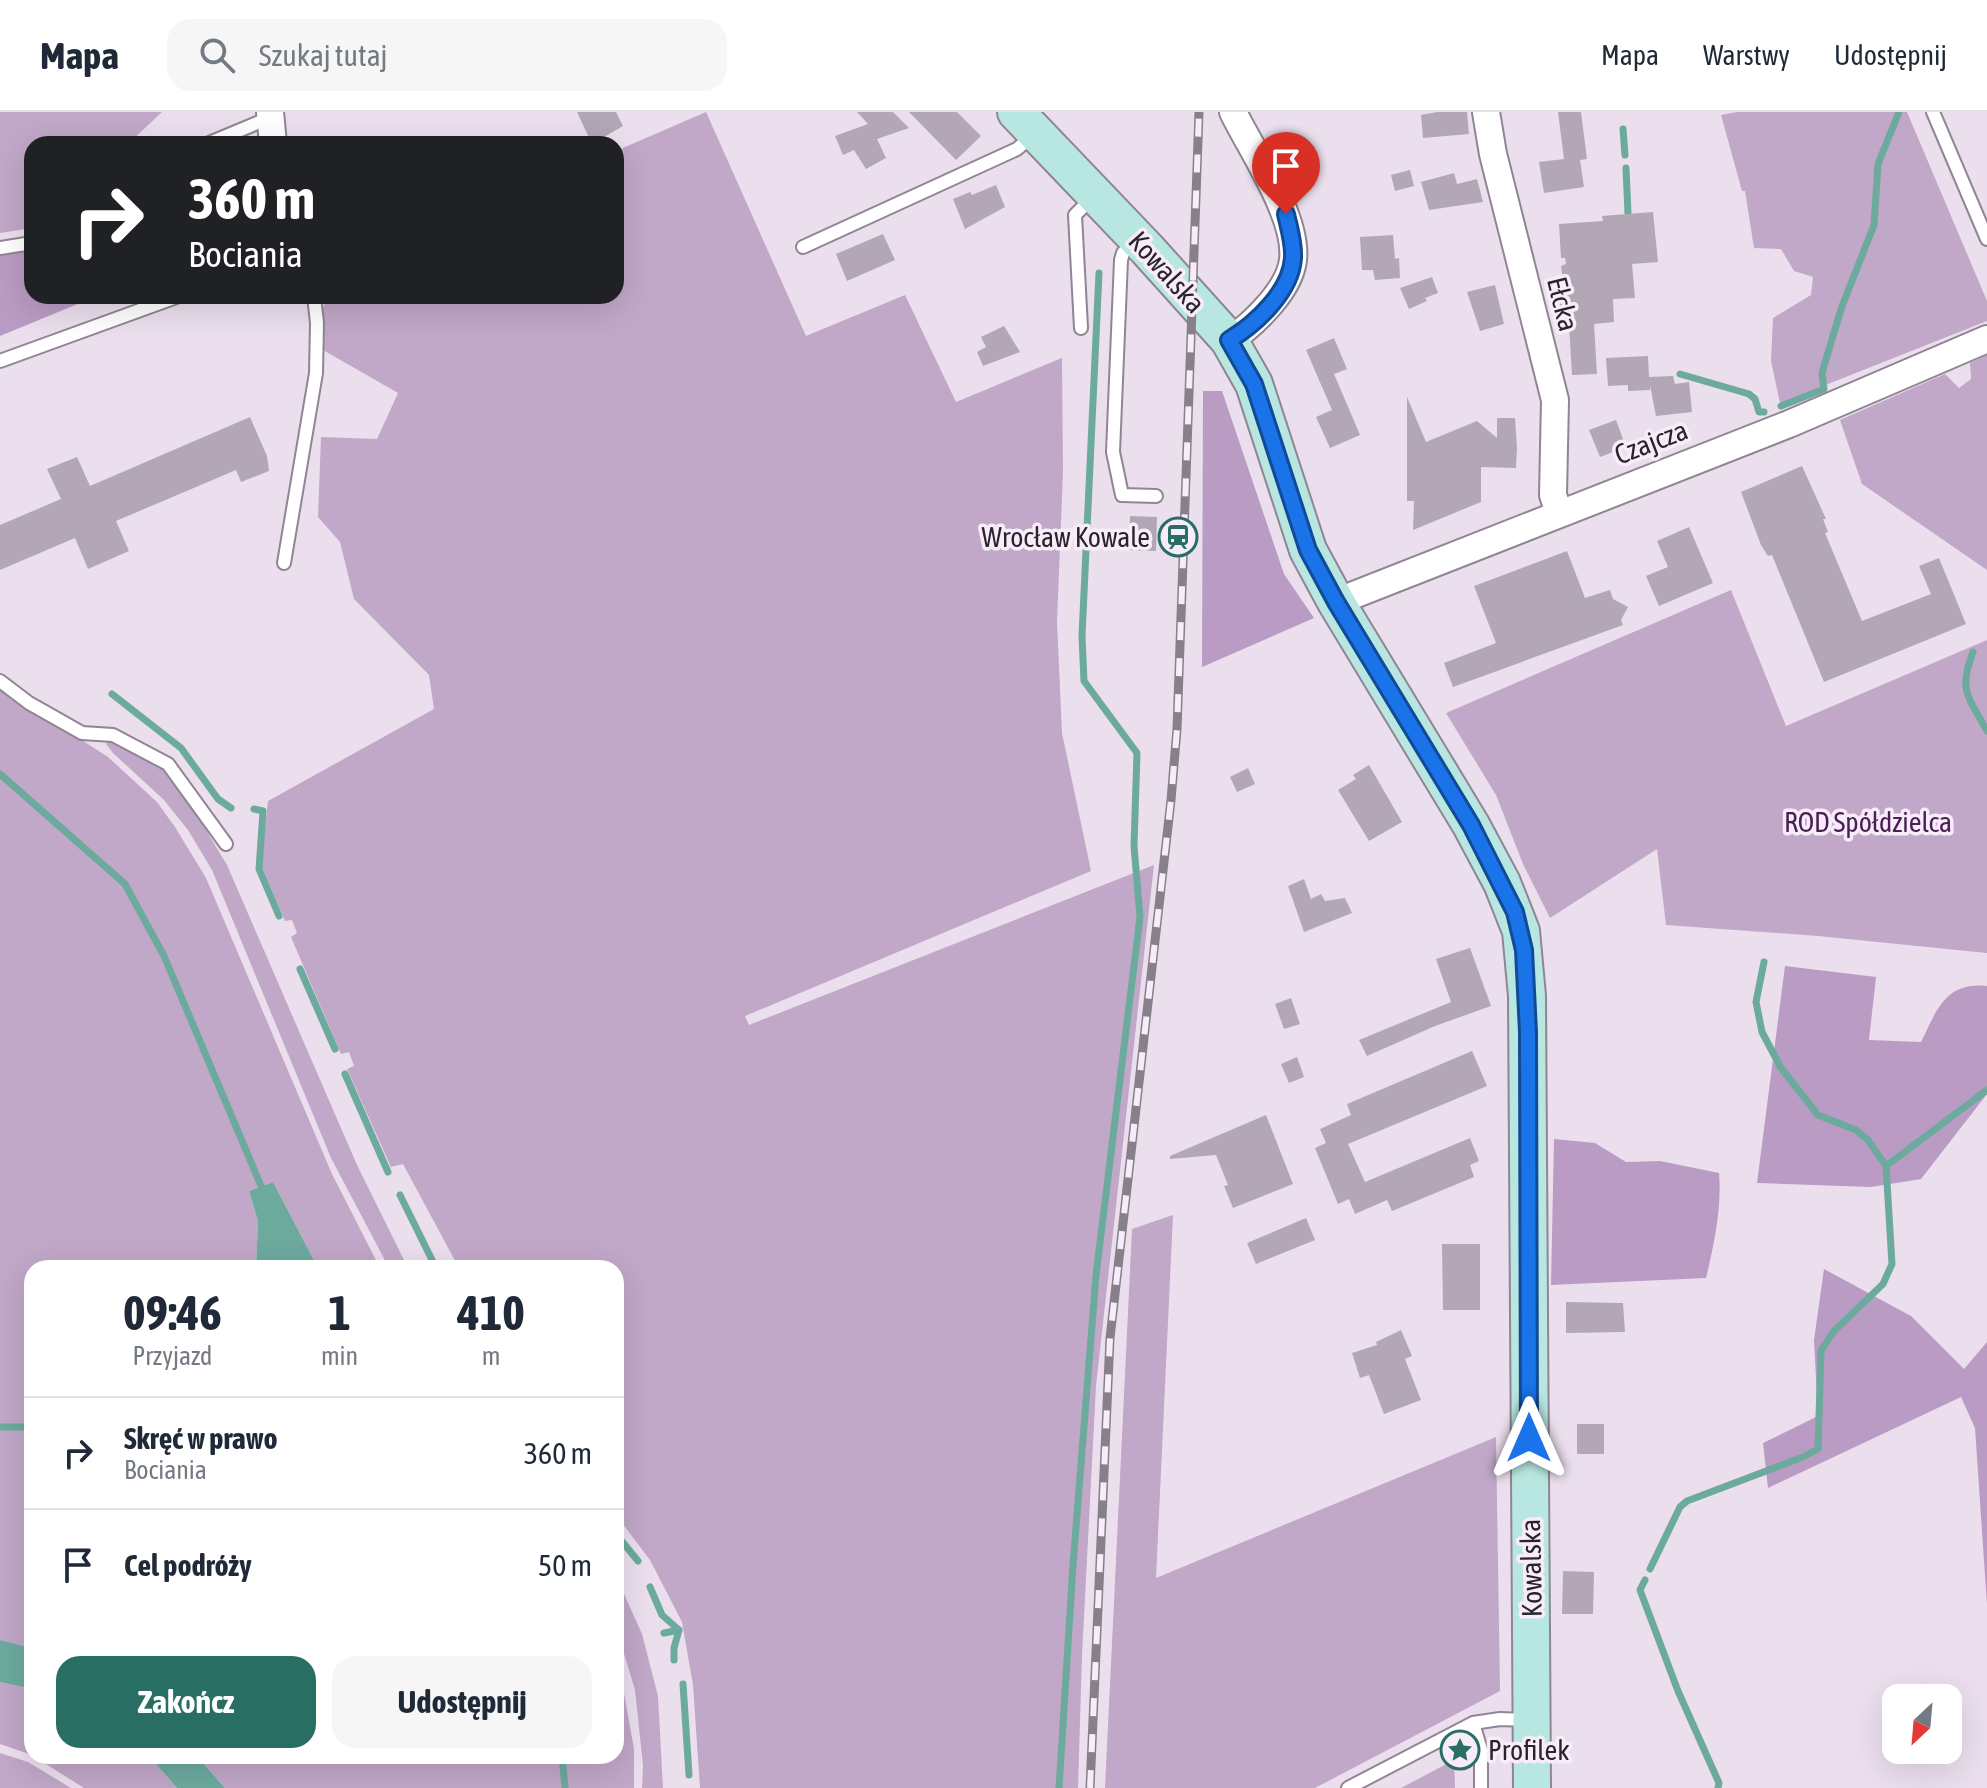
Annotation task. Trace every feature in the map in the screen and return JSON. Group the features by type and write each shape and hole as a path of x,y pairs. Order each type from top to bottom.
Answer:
{"street":[{"path":"1229,340 1264,311 1281,291 1293,260 1286,214 1233,112"},
{"name":"Ełcka","path":"1486,112 1493,154 1555,400 1553,495 1559,513"},
{"path":"269,115 272,136"},
{"name":"Kowalska","path":"1026,122 1229,340 1254,384 1305,543 1336,602 1471,825 1502,883 1521,931 1528,1032 1532,1788"},
{"name":"Czajcza","path":"1336,602 1789,424 1987,339"}],"lane":[{"path":"1933,112 1987,239"},
{"path":"224,136 269,115"},
{"path":"803,247 1017,149 1026,122"},
{"path":"1081,328 1075,215 1095,195"},
{"path":"1137,239 1123,253 1121,260 1113,452 1122,495 1156,496"},
{"path":"0,248 24,244"},
{"path":"0,361 157,304"},
{"path":"284,563 316,373 315,304"},
{"path":"0,681 29,703 82,733 113,735 168,764 226,844"},
{"path":"1348,1788 1473,1723 1500,1719 1532,1720"},
{"path":"1473,1723 1481,1750 1481,1788"}],"green space":[{"path":"0,112 162,112 136,136 24,136 24,229 0,233"},
{"path":"706,112 806,336 905,295 956,402 1062,358 1063,472 1057,622 1062,733 1091,871 745,1016 749,1025 1154,865 1096,1386 1078,1788 700,1788 693,1685 682,1622 650,1560 624,1526 624,1260 455,1260 403,1164 391,1167 347,1069 354,1066 349,1052 341,1054 291,937 297,933 292,920 285,921 261,865 268,801 434,709 429,675 354,599 340,542 318,517 321,437 377,439 398,393 323,350 325,304 624,304 624,148"},
{"path":"1737,112 1907,112 1987,301 1987,321 1780,403 1771,361 1773,318 1811,295 1813,277 1794,271 1781,249 1754,248 1745,191 1742,191 1721,115"},
{"path":"1987,355 1987,570 1862,484 1840,420 1945,374 1959,388 1971,379 1970,363"},
{"name":"ROD Spółdzielca","path":"1731,590 1786,726 1987,640 1987,953 1666,925 1657,849 1550,918 1523,864 1496,795 1446,713"},
{"path":"0,687 108,757 157,802 175,827 206,878 332,1174 376,1260 314,1260 273,1182 249,1191 258,1221 256,1260 24,1260 24,1646 0,1640"},
{"path":"108,740 113,740 162,769 200,820 227,865 357,1165 404,1260 385,1260 331,1158 212,870 188,830 164,800 106,744"},
{"path":"1173,1215 1156,1578 1496,1437 1500,1691 1315,1788 1105,1788 1132,1229"},
{"path":"624,1594 642,1634 658,1696 663,1788 642,1788 643,1765 635,1690 624,1654"},
{"path":"0,1682 24,1687 24,1752 0,1744"},
{"path":"624,1693 634,1749 634,1788 225,1788 204,1764 624,1764"},
{"path":"0,1753 24,1761 24,1764 31,1764 71,1788 0,1788"},
{"path":"1454,1760 1455,1788 1401,1788"},
{"path":"46,1764 156,1764 177,1788 84,1788"}],"shaded area":[{"path":"24,250 24,304 78,304 0,336 0,254"},
{"path":"1203,391 1222,391 1284,574 1314,618 1202,667"},
{"path":"1785,966 1876,977 1869,1040 1921,1042 1944,1000 1961,989 1987,986 1987,1094 1921,1179 1871,1187 1757,1183"},
{"path":"1554,1139 1595,1143 1626,1162 1660,1161 1719,1173 1718,1212 1706,1278 1551,1285"},
{"path":"273,1182 314,1260 256,1260 258,1221 249,1191"},
{"path":"1824,1269 1911,1316 1964,1369 1987,1342 1987,1605 1975,1428 1961,1397 1768,1488 1763,1443 1818,1416 1814,1340"},
{"path":"0,1640 24,1646 24,1687 0,1682"},
{"path":"156,1764 204,1764 225,1788 177,1788"}],"building":[{"path":"577,112 616,112 623,126 606,136 588,136"},
{"path":"857,112 893,112 909,128 877,139 886,158 866,169 854,150 843,155 835,136 868,124"},
{"path":"909,112 957,112 981,136 956,160"},
{"path":"1467,112 1469,134 1423,138 1421,115"},
{"path":"1558,112 1581,112 1587,159 1580,160 1584,187 1544,193 1539,162 1564,159"},
{"path":"1410,170 1414,186 1395,191 1391,175"},
{"path":"1454,173 1457,184 1477,179 1483,202 1429,210 1421,182"},
{"path":"996,185 1005,207 965,229 953,199"},
{"path":"1653,212 1658,262 1632,264 1635,298 1613,299 1614,322 1594,324 1597,374 1572,375 1567,316 1559,317 1560,303 1556,303 1556,281 1563,280 1561,266 1566,264 1565,258 1561,258 1559,224 1603,221 1602,216"},
{"path":"883,234 895,260 847,281 836,254"},
{"path":"1393,235 1400,278 1375,280 1373,270 1362,270 1360,237"},
{"path":"1432,277 1438,293 1409,309 1400,288"},
{"path":"1495,285 1504,324 1480,331 1467,292"},
{"path":"1004,326 1020,352 983,366 977,352 986,347 981,337"},
{"path":"1334,338 1347,369 1334,374 1360,435 1330,448 1316,417 1332,410 1306,350"},
{"path":"1648,356 1649,377 1673,376 1675,384 1689,382 1692,412 1656,416 1650,385 1650,390 1628,391 1628,385 1608,386 1606,358"},
{"path":"1407,397 1426,442 1477,421 1497,438 1497,418 1515,418 1517,448 1516,468 1481,467 1481,502 1413,530 1414,501 1407,501"},
{"path":"250,417 267,456 269,471 241,482 236,470 116,521 129,551 88,569 75,538 0,570 0,525 61,499 47,469 77,457 90,486"},
{"path":"1616,420 1626,447 1600,457 1589,430"},
{"path":"1802,466 1826,519 1823,519 1828,532 1825,533 1862,621 1931,594 1919,566 1939,558 1966,624 1824,682 1772,555 1768,556 1761,545 1741,492"},
{"path":"1130,516 1157,517 1156,551 1129,550"},
{"path":"1689,527 1713,583 1659,606 1646,576 1668,567 1657,541"},
{"path":"1567,551 1585,598 1610,590 1613,599 1628,607 1621,620 1623,625 1453,687 1444,663 1496,643 1474,586"},
{"path":"1369,765 1402,822 1369,841 1338,790 1356,779 1353,775"},
{"path":"1248,768 1255,784 1237,792 1230,777"},
{"path":"1304,879 1311,899 1321,894 1325,901 1345,898 1352,913 1304,932 1288,886"},
{"path":"1470,948 1491,1006 1367,1056 1359,1040 1451,1002 1436,959"},
{"path":"1291,998 1300,1024 1284,1029 1275,1004"},
{"path":"1472,1051 1487,1086 1348,1144 1365,1182 1470,1138 1479,1161 1470,1165 1474,1177 1392,1211 1387,1200 1355,1214 1349,1199 1338,1204 1315,1148 1326,1143 1320,1129 1351,1115 1347,1104"},
{"path":"1297,1057 1304,1077 1289,1083 1281,1064"},
{"path":"1266,1115 1293,1184 1233,1208 1216,1155 1170,1159 1170,1156"},
{"path":"1306,1218 1315,1240 1256,1264 1247,1243"},
{"path":"1442,1244 1480,1244 1480,1310 1443,1310"},
{"path":"1566,1302 1623,1303 1625,1332 1566,1333"},
{"path":"1401,1330 1412,1356 1405,1359 1421,1400 1384,1414 1369,1375 1360,1378 1352,1353 1377,1345 1376,1342"},
{"path":"1577,1424 1604,1424 1604,1454 1577,1454"},
{"path":"1563,1571 1594,1572 1593,1614 1562,1614"}],"waterway":[{"path":"1781,406 1824,389 1822,373 1841,309 1874,225 1878,164 1899,112"},
{"path":"1623,129 1625,155"},
{"path":"1626,168 1628,214"},
{"path":"1059,1788 1096,1275 1140,917 1134,846 1137,753 1084,681 1082,636 1099,273"},
{"path":"1680,374 1749,394 1755,399 1759,412 1764,412"},
{"path":"1973,652 1966,676 1967,693 1987,731"},
{"path":"112,694 181,748 218,799 231,808"},
{"path":"0,774 125,884 164,956 264,1193"},
{"path":"254,809 263,811 259,869 279,916"},
{"path":"1764,962 1756,1002 1762,1032 1781,1068 1818,1115 1856,1130 1868,1140 1886,1166"},
{"path":"300,969 335,1049"},
{"path":"345,1074 388,1172"},
{"path":"1650,1569 1680,1507 1687,1501 1818,1449 1821,1351 1833,1332 1883,1284 1892,1264 1886,1166 1987,1090"},
{"path":"400,1195 432,1260"},
{"path":"0,1427 24,1427"},
{"path":"624,1544 638,1561"},
{"path":"1645,1580 1640,1590 1678,1691 1719,1783 1718,1788"},
{"path":"650,1587 662,1615 679,1630"},
{"path":"664,1633 679,1630"},
{"path":"674,1660 679,1630"},
{"path":"683,1684 689,1775"},
{"path":"563,1764 565,1788"}],"railway":[{"path":"1090,1788 1110,1338 1177,729 1199,112"}],"place":[{"name":"Wrocław Kowale","path":"1178,537"},
{"name":"Profilek","path":"1460,1750"}],"route":[{"path":"1286,214 1293,260 1288,278 1264,311 1229,340 1254,384 1308,550 1336,602 1471,825 1502,883 1521,931 1528,1032 1529,1438"}]}
